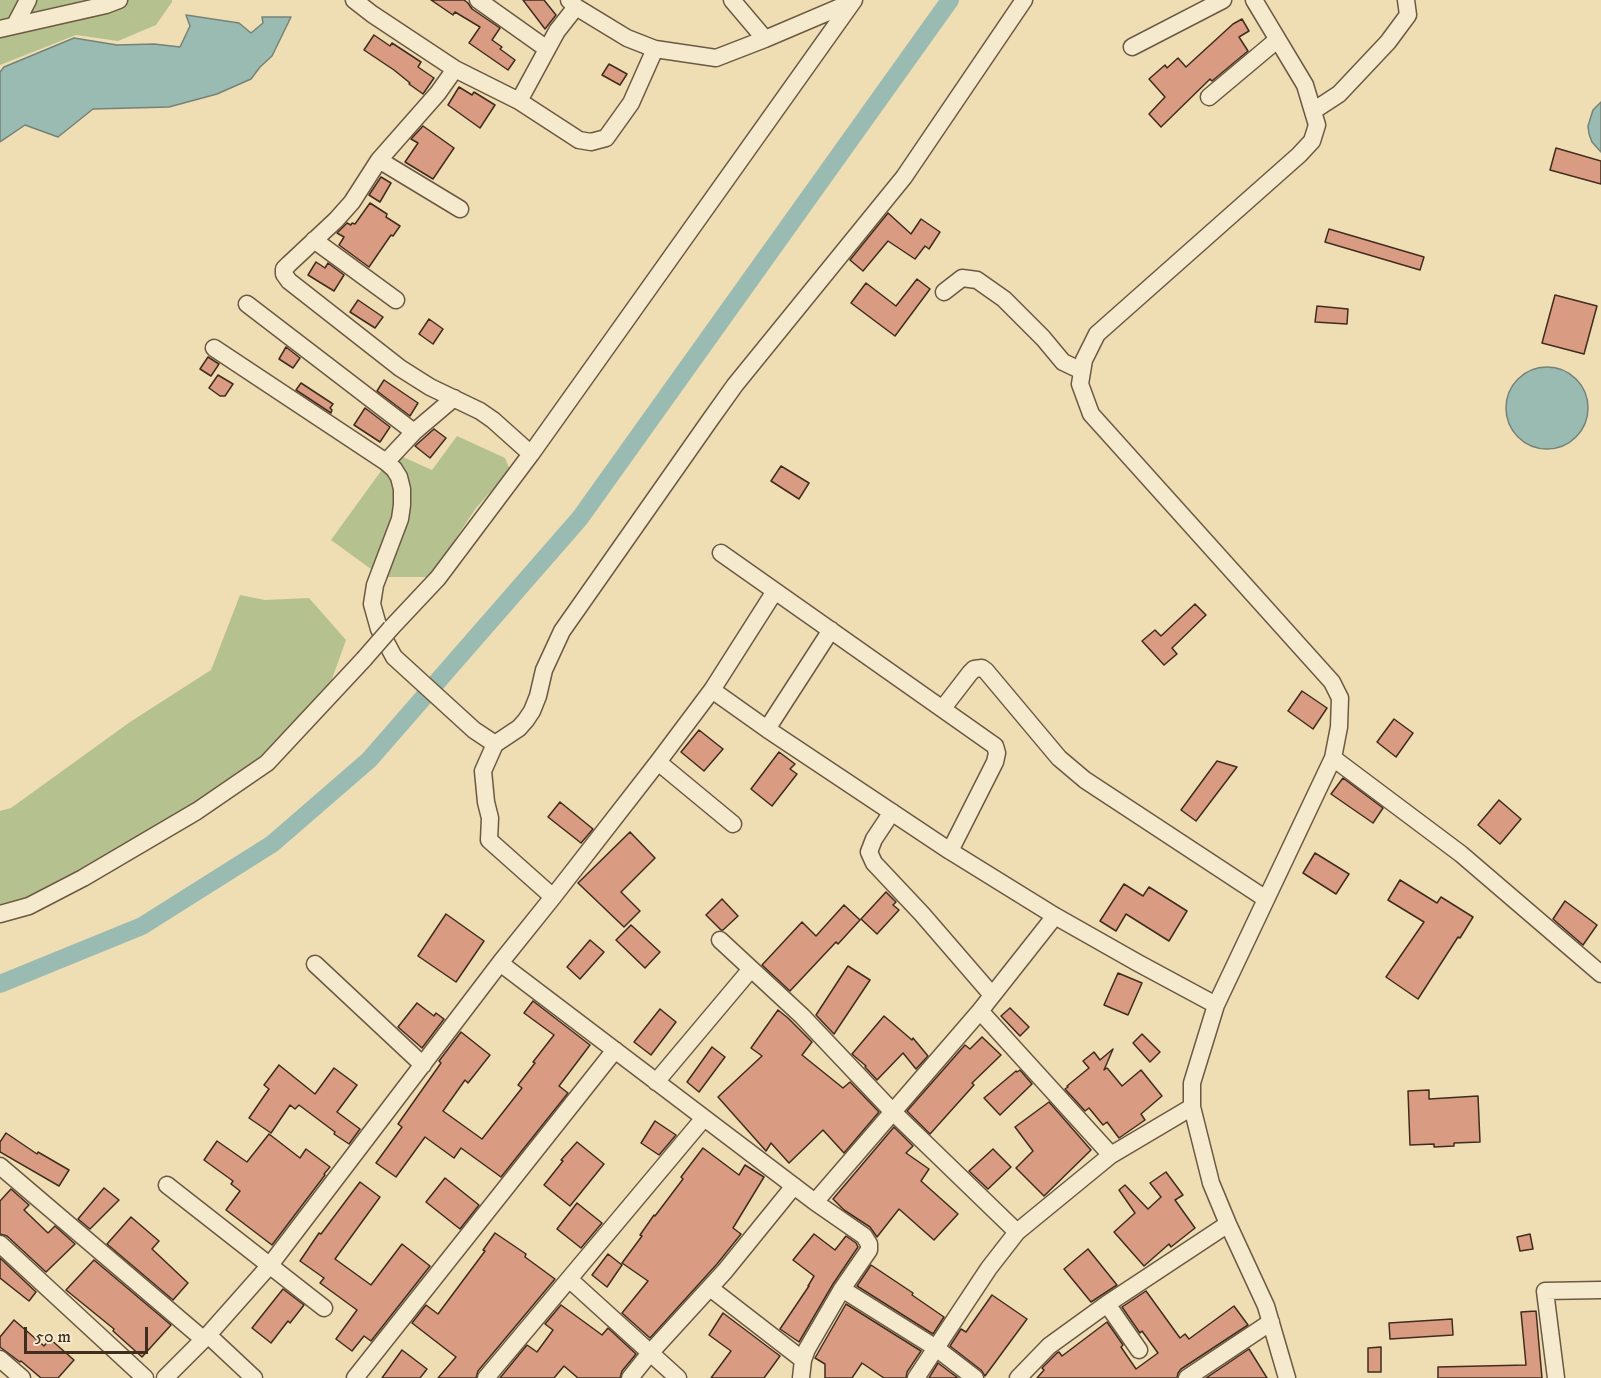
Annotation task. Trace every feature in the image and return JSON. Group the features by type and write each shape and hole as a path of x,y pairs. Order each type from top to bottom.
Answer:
{"street":[{"path":"7,27 28,0"},
{"path":"7,27 106,5 119,0"},
{"path":"354,0 455,69 519,101 579,140 591,142 606,138 631,103 655,49"},
{"path":"478,0 547,48"},
{"path":"732,0 765,39"},
{"path":"553,897 489,840 490,818 483,771 495,744 519,728 532,711 544,670 562,631 710,420 735,385 904,177 1024,0"},
{"path":"1132,47 1223,0"},
{"path":"1254,0 1305,85 1317,124 1312,141 1097,334 1084,360 1080,384 1091,414 1332,682 1340,698 1339,728 1333,758 1216,1005 1192,1083 1192,1107 1211,1183 1266,1306 1287,1378"},
{"path":"1313,111 1339,94 1388,42 1408,15 1406,0"},
{"path":"519,101 573,4 627,38 655,49 716,58 854,1"},
{"path":"0,914 29,906 83,878 197,811 267,763 438,578 531,454 854,1"},
{"path":"1209,97 1277,40"},
{"path":"455,69 438,93 376,164 352,202 284,269 284,274 289,281 400,368 430,387 480,411 531,454"},
{"path":"376,164 419,197"},
{"path":"376,164 460,209"},
{"path":"315,240 396,300"},
{"path":"944,292 962,278 977,280 1004,299 1064,362 1082,371"},
{"path":"247,304 414,432"},
{"path":"214,348 394,469 402,489 402,505 400,519 375,585 372,604 379,629 394,657 474,730 495,744"},
{"path":"386,462 414,432 454,398"},
{"path":"721,553 995,746 997,753 995,762 950,850"},
{"path":"165,1378 270,1265 712,690 775,591"},
{"path":"767,729 831,630"},
{"path":"943,708 970,673 974,669 982,668 1059,758 1085,780 1266,899"},
{"path":"712,690 892,812 1055,916 1216,1005"},
{"path":"1333,758 1461,854 1601,974"},
{"path":"658,762 733,824"},
{"path":"892,812 874,839 869,852 874,862 992,995"},
{"path":"815,1202 980,1011 1055,916"},
{"path":"720,940 802,1016 893,1112 1017,1232"},
{"path":"500,963 815,1202 864,1236 869,1244 869,1250 842,1289 807,1348 802,1360 801,1378"},
{"path":"315,964 423,1065"},
{"path":"656,1082 751,969"},
{"path":"980,1011 1111,1155"},
{"path":"355,1378 615,1050"},
{"path":"916,1378 989,1268 1017,1232 1111,1155 1192,1107"},
{"path":"486,1378 704,1118"},
{"path":"0,1166 254,1378"},
{"path":"167,1185 324,1308"},
{"path":"630,1378 725,1271 794,1186"},
{"path":"1018,1378 1049,1346 1107,1304 1228,1224"},
{"path":"0,1244 144,1378"},
{"path":"568,1279 678,1378"},
{"path":"710,1288 802,1360"},
{"path":"842,1289 936,1348 975,1378"},
{"path":"1556,1378 1545,1291 1601,1290"},
{"path":"1107,1304 1138,1350"},
{"path":"1187,1378 1271,1322"},
{"path":"0,1359 22,1378"}],"green space":[{"path":"0,0 172,0 172,2 156,25 118,41 76,35 0,65"},
{"path":"457,436 505,458 510,470 476,508 430,577 382,577 331,540 394,453 432,470"},
{"path":"240,595 265,600 309,598 346,640 328,690 256,763 169,819 46,893 0,906 0,811 11,808 130,722 211,670"}],"water":[{"path":"186,15 239,23 251,33 263,23 262,17 291,17 272,56 251,79 217,94 169,107 93,109 58,137 25,125 0,142 0,72 4,67 74,38 117,45 154,44 180,47 190,26"},
{"path":"1601,102 1601,152 1592,142 1588,126 1593,110"},
{"path":"1547,367 1563,370 1576,379 1585,392 1588,408 1585,424 1576,437 1563,446 1547,449 1531,446 1518,437 1509,424 1506,408 1509,392 1518,379 1531,370"}],"building":[{"path":"431,0 464,0 472,9 500,28 492,40 515,60 508,70 469,43 480,27 455,12 453,15"},
{"path":"523,0 544,0 556,15 545,29"},
{"path":"1242,19 1249,31 1239,37 1248,51 1212,81 1210,79 1161,127 1149,114 1165,97 1149,79 1165,65 1167,68 1178,58 1186,67 1233,24"},
{"path":"374,35 390,46 392,43 421,62 418,67 434,78 423,94 394,70 364,50"},
{"path":"609,64 627,74 620,85 602,75"},
{"path":"459,87 472,95 474,92 495,105 480,128 448,105"},
{"path":"423,126 454,148 433,179 405,162 418,143 411,139"},
{"path":"1556,148 1601,161 1601,184 1550,170"},
{"path":"381,177 391,183 380,202 369,195"},
{"path":"370,203 400,226 369,267 339,245 344,237 337,233 347,223 355,224"},
{"path":"888,213 911,234 921,219 940,232 929,249 925,246 915,259 888,241 863,271 850,260"},
{"path":"1329,229 1424,257 1420,270 1325,242"},
{"path":"316,262 325,268 328,263 344,275 334,291 308,275"},
{"path":"917,279 930,289 895,336 851,303 866,283 896,306"},
{"path":"1555,295 1597,306 1584,354 1542,343"},
{"path":"358,300 383,317 375,328 350,312"},
{"path":"1317,306 1348,309 1347,324 1315,322"},
{"path":"429,319 443,329 433,344 419,334"},
{"path":"286,347 300,358 293,368 279,359"},
{"path":"208,357 219,364 211,376 200,369"},
{"path":"218,375 233,384 225,396 220,396 209,388"},
{"path":"384,380 418,403 410,416 377,391"},
{"path":"301,383 333,404 330,408 331,413 296,390"},
{"path":"365,408 390,427 380,442 354,425"},
{"path":"434,429 446,438 430,458 415,446"},
{"path":"781,466 809,483 799,499 771,481"},
{"path":"1195,604 1206,615 1172,648 1177,654 1164,665 1142,641 1155,630 1161,636"},
{"path":"1302,691 1327,708 1313,729 1288,711"},
{"path":"1394,719 1413,733 1396,757 1377,742"},
{"path":"699,730 723,749 704,771 681,752"},
{"path":"779,752 795,764 790,769 797,774 772,806 751,789"},
{"path":"1217,761 1237,767 1196,821 1181,810"},
{"path":"1343,778 1383,808 1373,823 1331,794"},
{"path":"1499,800 1521,819 1500,844 1478,825"},
{"path":"560,802 593,829 581,843 548,817"},
{"path":"630,832 655,858 621,892 640,911 624,927 578,883"},
{"path":"1315,853 1349,874 1336,894 1303,873"},
{"path":"1400,880 1437,903 1441,897 1473,917 1418,999 1386,977 1424,922 1388,900"},
{"path":"1124,884 1143,896 1149,887 1187,911 1169,941 1126,914 1116,931 1100,921"},
{"path":"886,892 896,902 893,905 899,910 877,934 861,919"},
{"path":"722,899 738,916 721,930 706,915"},
{"path":"1565,901 1597,925 1583,945 1553,919"},
{"path":"844,905 860,920 790,991 762,965 802,922 816,936"},
{"path":"446,914 484,941 456,982 418,956"},
{"path":"631,925 660,952 645,968 616,940"},
{"path":"590,940 604,952 580,979 567,967"},
{"path":"848,966 870,980 834,1034 816,1015"},
{"path":"1118,973 1142,983 1128,1015 1104,1005"},
{"path":"533,1001 590,1045 559,1086 568,1093 501,1177 461,1148 454,1158 425,1137 396,1177 376,1163 402,1127 398,1124 461,1032 490,1055 468,1083 465,1080 443,1111 482,1139 522,1088 518,1085 554,1035 524,1013"},
{"path":"417,1003 434,1016 436,1013 444,1019 422,1048 398,1027"},
{"path":"1010,1008 1029,1027 1020,1036 1001,1016"},
{"path":"660,1009 676,1022 651,1055 634,1042"},
{"path":"778,1010 812,1042 802,1055 843,1088 850,1082 879,1112 844,1153 823,1130 789,1163 771,1143 766,1151 718,1097 762,1056 751,1048"},
{"path":"884,1016 912,1040 913,1038 928,1056 916,1069 903,1053 877,1080 852,1054"},
{"path":"1142,1034 1160,1052 1150,1062 1133,1043"},
{"path":"982,1037 1001,1055 972,1083 974,1085 930,1134 907,1111 965,1045 970,1049"},
{"path":"712,1047 725,1057 699,1092 687,1082"},
{"path":"1113,1049 1104,1070 1107,1068 1122,1086 1141,1070 1162,1096 1141,1114 1145,1120 1119,1138 1107,1122 1103,1125 1089,1108 1085,1111 1065,1089 1089,1068 1083,1061 1094,1052 1100,1060"},
{"path":"279,1065 315,1094 334,1068 357,1085 337,1112 360,1129 349,1144 299,1105 295,1109 290,1105 271,1133 249,1118 269,1089 264,1085"},
{"path":"1020,1070 1032,1084 1000,1115 984,1098"},
{"path":"1429,1090 1429,1099 1478,1096 1480,1142 1454,1143 1454,1146 1434,1147 1434,1144 1410,1145 1408,1091"},
{"path":"1049,1102 1091,1150 1044,1196 1016,1168 1033,1151 1015,1127"},
{"path":"655,1121 676,1135 659,1155 641,1143"},
{"path":"894,1127 913,1146 906,1153 929,1169 921,1181 958,1214 934,1240 899,1209 877,1237 870,1227 844,1210 833,1199"},
{"path":"6,1133 37,1154 38,1152 69,1170 59,1186 0,1152 0,1142"},
{"path":"269,1134 300,1158 306,1149 330,1167 272,1245 226,1210 240,1191 231,1184 233,1181 204,1160 217,1141 247,1162"},
{"path":"577,1142 604,1164 570,1206 544,1185"},
{"path":"703,1148 739,1175 745,1165 764,1177 733,1228 741,1234 650,1338 622,1313 648,1281 622,1263"},
{"path":"993,1149 1011,1167 988,1189 969,1171"},
{"path":"1166,1172 1183,1195 1175,1200 1195,1228 1171,1247 1169,1244 1144,1266 1114,1232 1135,1213 1119,1190 1125,1185 1148,1209 1161,1197 1150,1183"},
{"path":"445,1178 479,1205 460,1229 426,1202"},
{"path":"360,1182 380,1197 335,1259 371,1285 402,1244 430,1266 371,1341 364,1336 352,1351 336,1339 357,1310 320,1283 324,1278 300,1261 319,1233 321,1234"},
{"path":"104,1188 119,1200 90,1229 78,1219"},
{"path":"11,1189 29,1205 24,1210 48,1233 55,1226 75,1244 46,1272 7,1236 0,1234 0,1201"},
{"path":"577,1203 602,1223 581,1248 557,1229"},
{"path":"131,1217 159,1241 152,1249 188,1283 173,1300 107,1244"},
{"path":"495,1233 526,1254 525,1257 555,1279 478,1371 476,1378 438,1378 456,1357 412,1323 426,1305 438,1314 485,1251 483,1250"},
{"path":"814,1234 835,1250 846,1236 858,1247 799,1342 780,1329 814,1276 793,1260"},
{"path":"1530,1234 1533,1249 1520,1251 1517,1237"},
{"path":"1088,1249 1117,1285 1091,1302 1064,1269"},
{"path":"608,1254 622,1265 607,1287 592,1275"},
{"path":"0,1258 36,1292 29,1301 0,1278"},
{"path":"94,1260 171,1325 142,1357 113,1331 114,1329 66,1290"},
{"path":"871,1265 944,1317 933,1334 857,1286"},
{"path":"283,1289 304,1305 271,1343 252,1328"},
{"path":"1146,1291 1180,1338 1185,1334 1189,1339 1234,1306 1248,1325 1181,1369 1177,1378 1037,1378 1044,1370 1042,1368 1057,1353 1059,1352 1062,1356 1107,1322 1136,1369 1158,1353 1142,1331 1140,1333 1122,1307"},
{"path":"992,1295 1027,1319 985,1376 981,1370 950,1346 961,1329 966,1332"},
{"path":"846,1304 921,1351 907,1372 906,1378 884,1378 862,1363 852,1378 825,1378 825,1364 815,1358"},
{"path":"561,1305 602,1335 608,1328 636,1354 622,1371 620,1378 578,1378 564,1366 554,1378 500,1378 527,1345 537,1352 553,1330 545,1324"},
{"path":"1536,1311 1542,1378 1438,1378 1438,1367 1526,1365 1521,1312"},
{"path":"723,1313 780,1356 764,1378 711,1378 731,1351 709,1335"},
{"path":"1452,1319 1453,1335 1390,1339 1389,1323"},
{"path":"14,1320 44,1346 50,1339 74,1360 58,1378 41,1378 0,1347 0,1337"},
{"path":"1381,1347 1381,1372 1368,1372 1368,1348"},
{"path":"1249,1349 1267,1378 1206,1378"},
{"path":"402,1350 427,1369 420,1378 382,1378"},
{"path":"938,1363 958,1378 929,1378"}],"waterway":[{"path":"0,984 142,926 272,844 369,760 580,518 950,0"}]}
